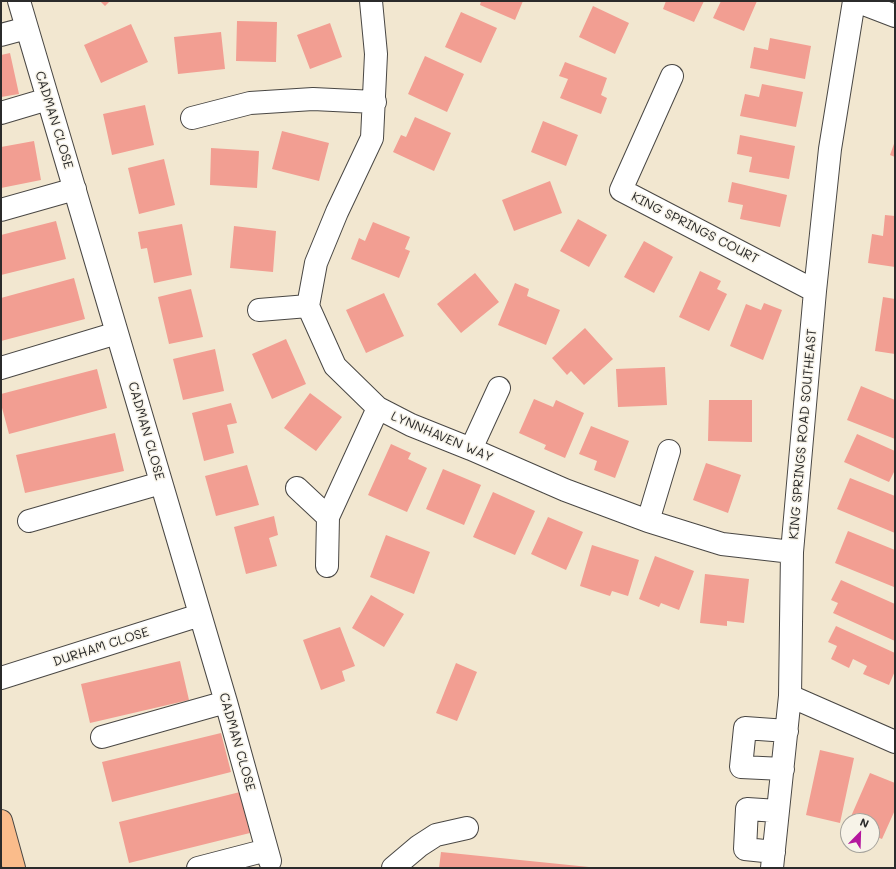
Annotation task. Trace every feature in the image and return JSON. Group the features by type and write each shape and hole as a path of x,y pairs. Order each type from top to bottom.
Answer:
{"main road":[{"path":"1,821 14,868"}],"street":[{"name":"CADMAN CLOSE","path":"19,1 226,702 268,855 198,868"},
{"path":"259,310 308,306 316,263 337,212 372,138 376,54 371,1"},
{"path":"855,1 895,16"},
{"name":"KING SPRINGS ROAD SOUTHEAST","path":"773,860 790,696 792,552 815,291 830,149 855,1"},
{"path":"1,35 27,28"},
{"name":"KING SPRINGS COURT","path":"672,76 622,190 815,291"},
{"path":"1,114 48,99"},
{"path":"192,118 250,103 312,99 374,102"},
{"path":"1,210 74,189"},
{"name":"LYNNHAVEN WAY","path":"308,306 335,366 378,408 411,425 471,449 565,490 648,521 722,544 792,552"},
{"path":"1,368 117,334"},
{"path":"471,449 499,388"},
{"path":"327,566 328,517 378,408"},
{"path":"648,521 669,451"},
{"path":"29,521 161,483"},
{"path":"296,488 328,517"},
{"name":"DURHAM CLOSE","path":"1,678 200,614"},
{"path":"790,696 895,742"},
{"path":"102,737 226,702"},
{"path":"783,769 741,767 745,728 786,731"},
{"path":"773,860 745,849 747,810 778,811"},
{"path":"393,868 419,846 436,835 467,828"}],"building":[{"path":"100,1 110,1 105,6"},
{"path":"481,1 523,1 515,20 480,5"},
{"path":"666,1 704,1 694,22 663,9"},
{"path":"721,1 757,1 744,31 713,18"},
{"path":"593,6 629,23 615,54 579,37"},
{"path":"461,12 497,28 481,63 445,47"},
{"path":"237,21 277,22 276,62 236,61"},
{"path":"330,23 342,57 310,69 297,35"},
{"path":"131,24 148,62 101,83 84,45"},
{"path":"221,32 225,69 178,74 174,37"},
{"path":"770,38 811,46 805,79 750,68 754,47 768,50"},
{"path":"10,53 19,94 1,97 1,55"},
{"path":"425,56 464,74 447,112 408,94"},
{"path":"565,62 607,78 601,95 607,98 601,114 560,98 568,79 559,76"},
{"path":"762,84 803,92 796,127 740,116 745,94 759,97"},
{"path":"145,105 154,145 112,155 103,114"},
{"path":"415,117 451,133 434,171 393,152 401,135 406,137"},
{"path":"543,121 578,135 566,166 531,152"},
{"path":"282,131 329,143 319,181 272,169"},
{"path":"740,135 795,146 789,179 749,172 752,157 737,154"},
{"path":"34,141 41,180 1,188 1,147"},
{"path":"895,141 895,157 890,155"},
{"path":"211,148 259,151 257,188 210,185"},
{"path":"164,159 175,205 139,214 128,168"},
{"path":"550,181 562,213 514,231 502,200"},
{"path":"732,182 787,195 780,227 740,219 743,205 728,202"},
{"path":"885,215 895,216 895,267 868,263 872,234 883,236"},
{"path":"578,219 607,235 589,267 560,251"},
{"path":"56,221 66,259 1,275 1,235"},
{"path":"373,222 410,237 405,249 410,251 399,278 351,259 359,238 365,241"},
{"path":"182,224 192,275 154,283 147,248 141,249 138,232"},
{"path":"234,226 276,231 273,272 230,268"},
{"path":"644,241 673,257 654,293 624,277"},
{"path":"700,271 721,281 717,289 727,294 709,331 679,317"},
{"path":"475,273 499,302 461,333 437,304"},
{"path":"74,278 85,319 1,341 1,298"},
{"path":"515,283 529,289 527,296 560,310 546,345 498,325"},
{"path":"191,289 203,337 169,344 158,297"},
{"path":"384,293 404,336 366,353 346,310"},
{"path":"883,297 895,299 895,354 875,351"},
{"path":"764,303 782,310 763,360 730,346 746,304 761,310"},
{"path":"585,328 613,359 584,385 571,371 567,375 552,358"},
{"path":"286,339 306,384 272,399 252,354"},
{"path":"215,349 224,391 183,400 173,359"},
{"path":"665,367 667,405 618,407 616,369"},
{"path":"97,369 107,408 9,434 1,404 1,394"},
{"path":"861,386 895,400 895,439 847,420"},
{"path":"310,393 342,417 316,451 284,428"},
{"path":"534,399 553,407 556,400 584,413 565,458 544,449 546,445 519,433"},
{"path":"709,400 752,400 752,442 708,441"},
{"path":"231,403 237,423 227,425 234,453 204,461 192,413"},
{"path":"591,426 629,441 615,478 594,470 597,461 579,454"},
{"path":"115,433 124,471 25,493 16,455"},
{"path":"857,434 895,451 895,470 889,482 844,462"},
{"path":"391,444 411,453 408,459 427,468 407,512 368,495"},
{"path":"706,463 741,475 728,513 693,500"},
{"path":"247,465 259,505 216,516 205,476"},
{"path":"443,469 481,485 464,525 426,509"},
{"path":"850,478 895,496 895,533 837,509"},
{"path":"493,492 535,511 515,555 473,537"},
{"path":"274,516 278,535 269,538 277,566 246,574 234,527"},
{"path":"548,517 583,532 566,570 531,554"},
{"path":"848,531 895,550 894,587 835,563"},
{"path":"386,535 430,552 414,594 370,577"},
{"path":"592,545 639,560 628,596 612,591 610,596 580,586"},
{"path":"655,556 694,571 679,610 661,603 659,607 639,599"},
{"path":"705,574 749,579 744,623 727,621 727,626 700,623"},
{"path":"841,580 895,604 895,641 833,613 838,603 831,600"},
{"path":"371,595 404,614 384,647 352,628"},
{"path":"836,626 895,653 895,671 889,685 863,674 867,666 853,659 849,668 831,659 837,646 828,642"},
{"path":"340,627 355,666 342,671 345,681 321,690 303,640"},
{"path":"180,661 189,700 90,723 81,684"},
{"path":"456,663 477,672 457,721 436,713"},
{"path":"221,733 231,772 112,802 102,762"},
{"path":"820,750 854,758 842,813 840,813 840,823 806,815"},
{"path":"870,773 895,783 895,810 882,839 880,838 880,813 852,813"},
{"path":"240,792 250,833 129,863 119,822"},
{"path":"441,852 589,867 589,868 439,868"}]}
